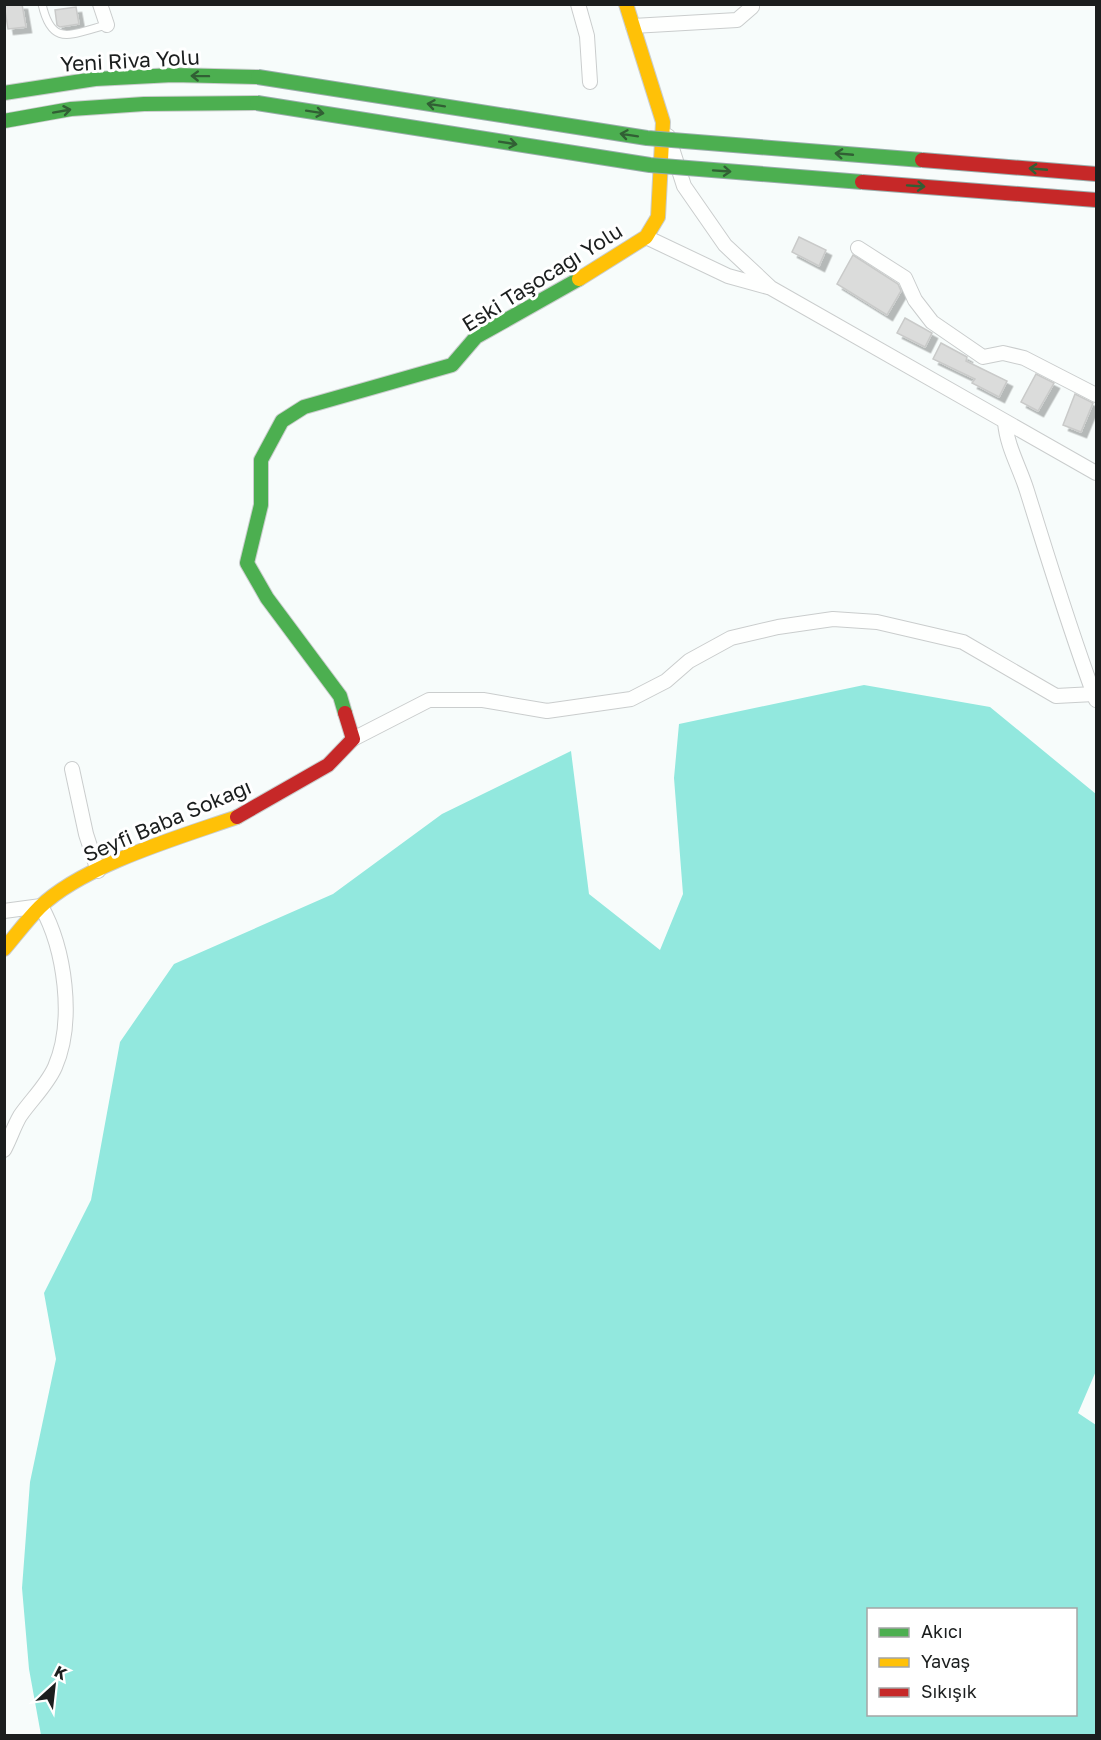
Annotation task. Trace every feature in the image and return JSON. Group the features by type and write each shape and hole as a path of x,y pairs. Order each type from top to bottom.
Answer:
{"main road":[{"path":"626,4 663,122"},
{"name":"Yeni Riva Yolu","path":"4,93 95,79 173,75 258,77 647,138 1096,174"},
{"path":"4,121 71,109 134,105 257,103 650,165 1096,200"},
{"name":"Eski Taşocağı Yolu","path":"353,739 340,696 267,598 247,563 261,505 261,460 282,421 304,407 452,365 476,337 612,260 646,237 658,217 663,122"},
{"name":"Seyfi Baba Sokağı","path":"4,949 41,906 67,886 145,849 237,817 328,765 353,739"}],"street":[{"path":"100,4 107,25"},
{"path":"579,4 587,36 590,82"},
{"path":"633,26 736,20 752,7 751,4"},
{"path":"663,122 684,186 725,245 771,288 1096,473"},
{"path":"646,237 728,276 771,288"},
{"path":"858,248 905,278 915,300 932,322 982,357 1004,353 1024,358 1096,396"},
{"path":"353,739 429,700 483,700 547,711 631,699 666,681 689,661 731,638 778,627 833,619 877,622 963,642 1056,696 1095,697 1068,622 1023,477 1006,437 1005,422"},
{"path":"72,769 86,834 98,871"},
{"path":"4,911 41,906 53,927 64,967 64,1035 55,1068 19,1118 4,1150"}],"lane":[{"path":"42,4 46,24 55,33 67,34 107,25"}],"shaded area":[{"path":"864,685 990,707 1096,794 1096,1371 1078,1413 1096,1425 1096,1735 41,1735 29,1669 22,1588 30,1482 56,1359 44,1293 91,1200 120,1042 174,964 333,894 442,814 571,751 589,894 660,950 683,894 674,778 679,724"}],"building":[{"path":"4,4 22,4 26,27 8,29"},
{"path":"76,7 79,24 60,27 57,25 55,10"},
{"path":"799,237 826,250 819,266 792,252"},
{"path":"853,255 898,284 901,291 887,315 837,284"},
{"path":"905,318 932,333 925,347 897,333"},
{"path":"941,343 967,357 966,361 1007,381 999,397 972,383 975,379 933,359"},
{"path":"1036,374 1054,383 1038,411 1021,402"},
{"path":"1075,394 1093,403 1081,432 1063,425"}],"traffic: fast":[{"path":"4,93 95,79 173,75 258,77"},
{"path":"258,77 647,138 922,160"},
{"path":"4,121 71,109 144,104 257,103"},
{"path":"257,103 650,165 862,182"},
{"path":"345,713 340,696 267,598 247,563 261,505 261,460 282,421 304,407 452,365 476,337 579,279"}],"traffic: slow":[{"path":"579,279 646,237 658,217 663,122 626,4"},
{"path":"4,949 40,907 58,892 81,878 106,865 161,843 237,817"}],"traffic: jam":[{"path":"922,160 1096,174"},
{"path":"862,182 1096,200"},
{"path":"237,817 328,765 353,739 345,713"}]}
